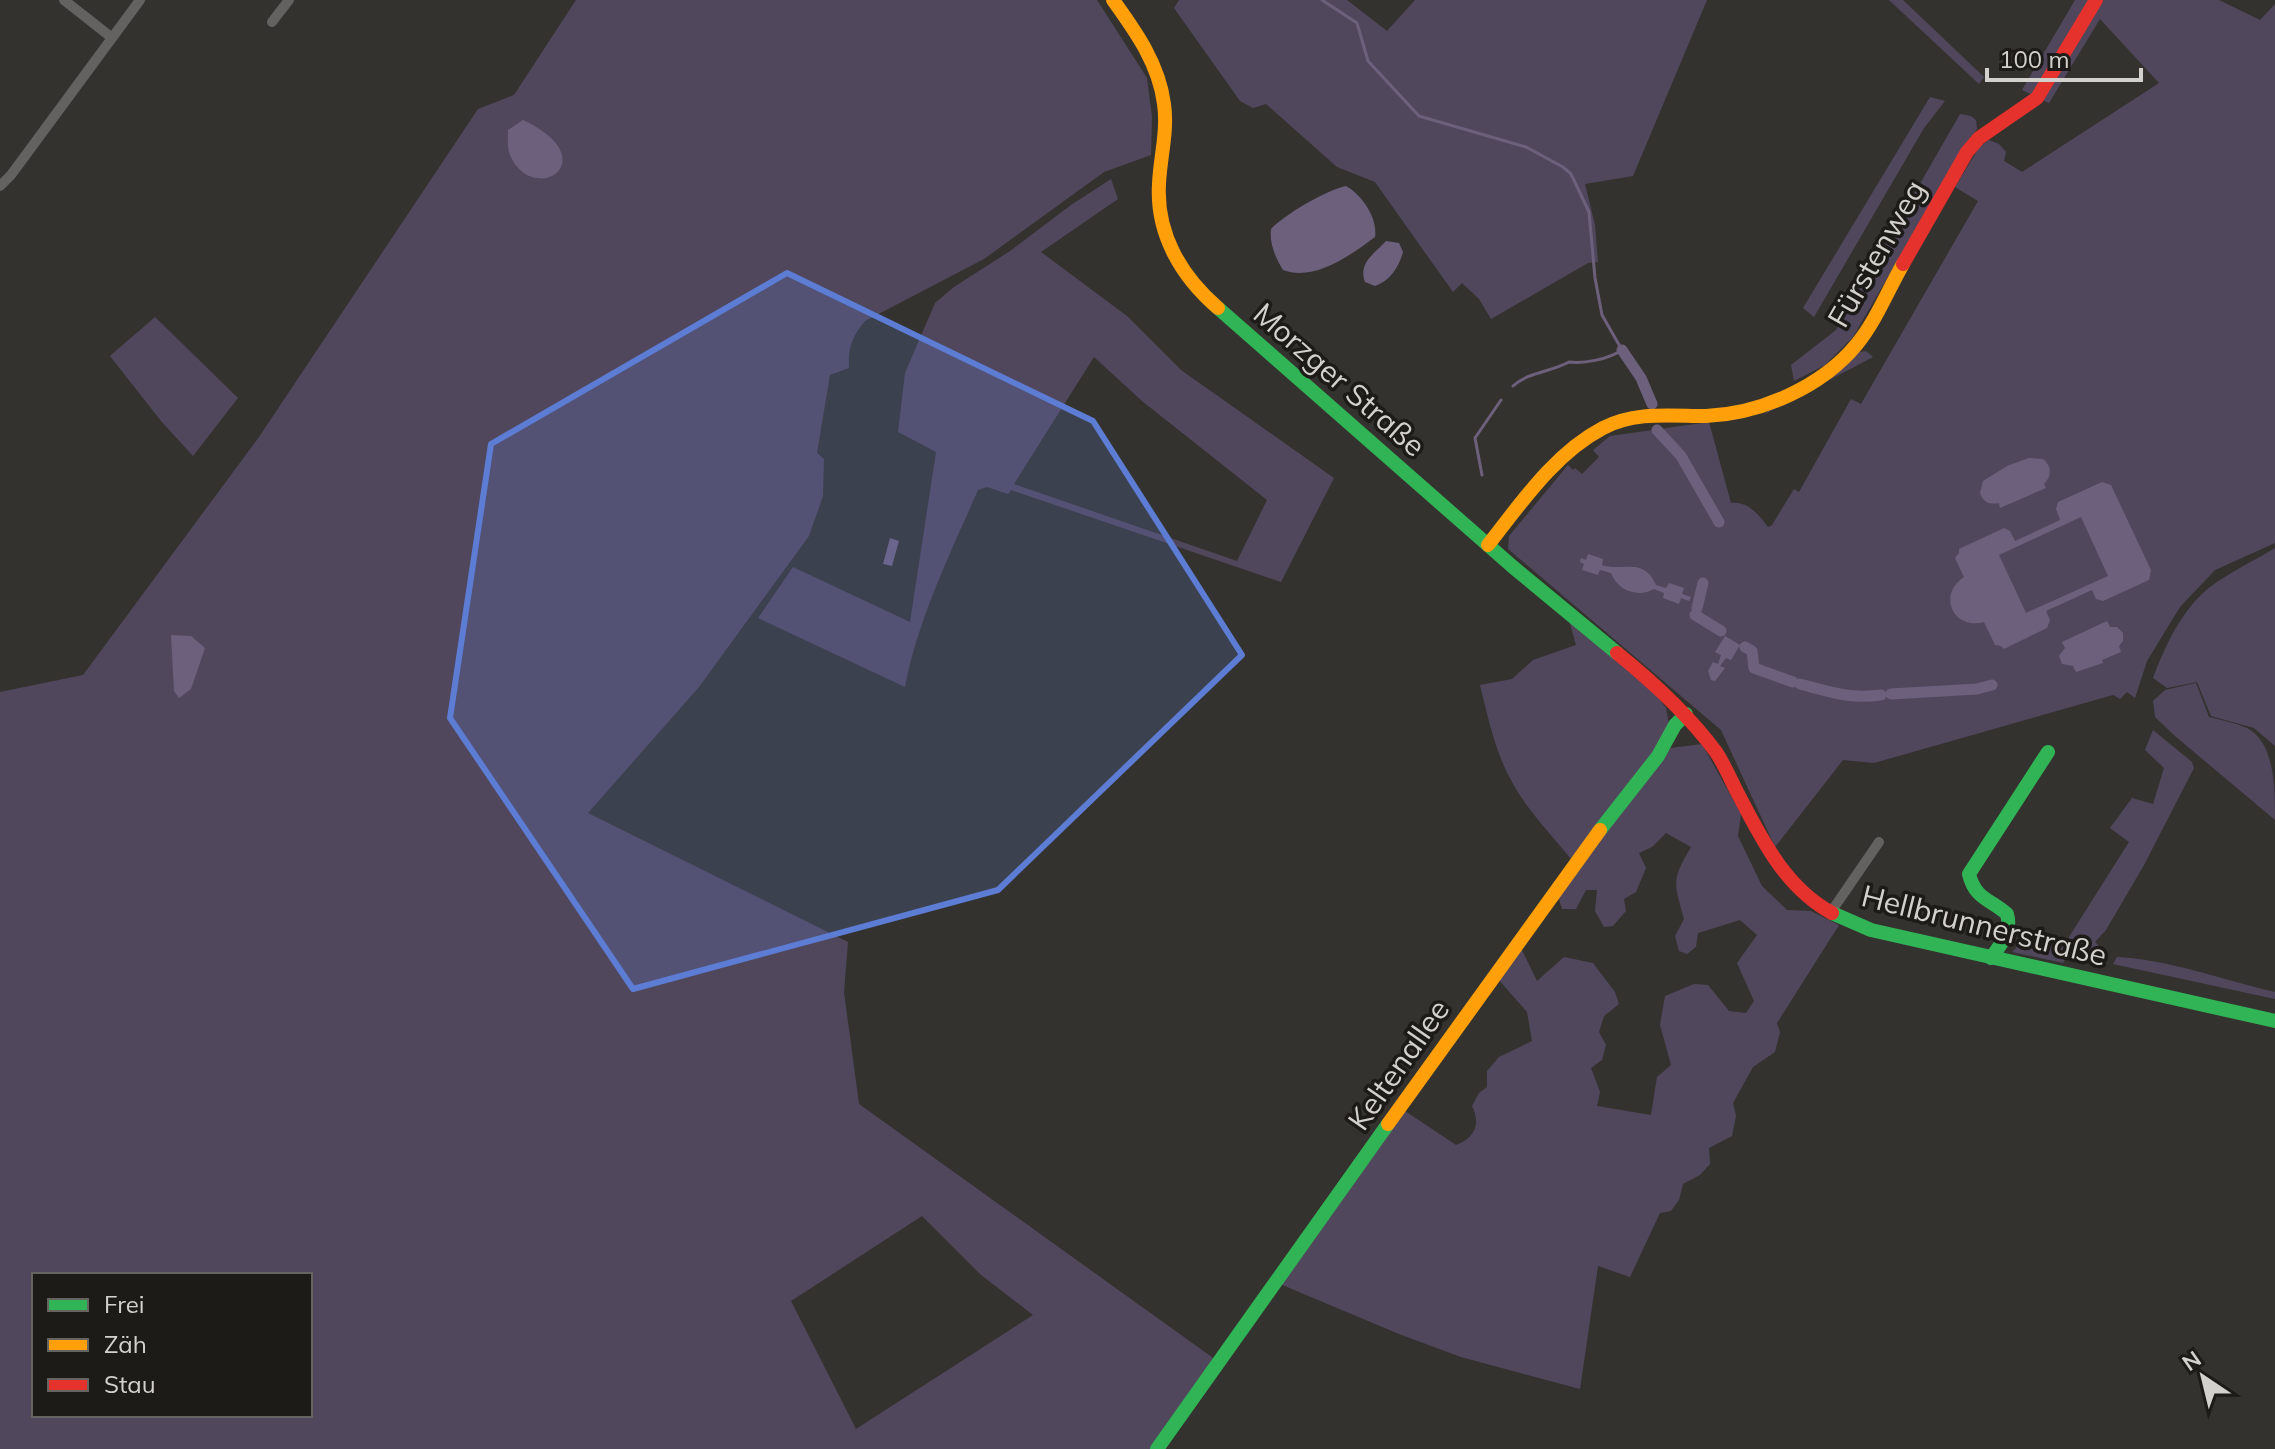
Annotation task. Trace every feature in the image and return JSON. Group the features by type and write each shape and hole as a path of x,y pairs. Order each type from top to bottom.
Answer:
{"street":[{"path":"64,0 111,37"},
{"path":"0,186 140,0"},
{"path":"272,22 289,0"},
{"name":"Morzger Straße","path":"1113,0 1152,60 1162,90 1166,121 1158,216 1166,242 1181,269 1213,306 1686,714"},
{"name":"Fürstenweg","path":"1488,545 1563,457 1605,427 1639,416 1719,415 1758,407 1817,377 1844,359 1858,343 1967,152 1979,138 2037,98 2096,0"},
{"name":"Hellbrunnerstraße","path":"1686,714 1718,755 1778,866 1798,889 1831,912 1871,930 2275,1021"},
{"name":"Keltenallee","path":"1157,1449 1572,865 1658,756 1675,725 1686,714"},
{"path":"1991,958 2009,932 2010,920 1973,887 1969,874 2048,752"},
{"path":"1831,912 1879,842"}],"highlighted area":[{"path":"787,273 1093,421 1242,655 998,890 633,989 450,718 491,444"}],"shaded area":[{"path":"576,0 1097,0 1147,78 1152,117 1151,155 1104,172 984,259 865,321 850,348 849,368 830,375 817,453 824,459 823,496 809,536 699,687 588,813 848,942 844,992 859,1104 1216,1360 1152,1449 0,1449 0,692 83,675 259,437 478,109 514,95","holes":["922,1216 980,1274 1033,1315 856,1429 791,1301"]},
{"path":"1179,0 1347,0 1387,31 1415,0 1707,0 1633,176 1585,184 1595,225 1598,262 1588,263 1491,319 1479,299 1462,283 1453,292 1375,182 1337,167 1266,104 1253,108 1240,101 1174,8"},
{"path":"1889,0 1903,0 1984,77 1979,84"},
{"path":"2075,0 2219,0 2260,20 2275,4 2275,543 2215,570 2180,607 2147,661 2135,698 2127,692 2120,699 2113,695 1874,763 1843,760 1775,847 1721,730 1508,549 1509,536 1568,465 1582,474 1599,457 1593,450 1610,436 1709,422 1731,503 1748,507 1768,527 1772,525 1794,489 1799,492 1851,399 1861,404 1978,201 1955,187 1980,146 1989,140 1999,144 2006,152 2004,161 2022,172 2159,83 2100,19 2049,103 2022,90"},
{"path":"1930,97 1945,101 1924,128 1814,317 1803,308"},
{"path":"1960,114 1976,120 1977,129 1956,159 1853,337 1825,365 1794,381 1791,365 1836,330"},
{"path":"523,120 548,135 560,150 562,163 557,172 547,178 534,178 521,170 510,155 508,130"},
{"path":"1111,179 1118,199 1041,252 1127,316 1181,370 1334,478 1281,582 1011,490 1008,494 987,487 978,490 936,587 905,687 758,618 793,567 910,622 936,452 898,432 905,373 935,303","holes":["1094,357 1142,401 1267,500 1237,561 1014,484"]},
{"path":"1346,186 1368,208 1374,222 1375,237 1344,259 1319,270 1295,273 1283,270 1274,251 1271,229 1306,204"},
{"path":"1386,241 1399,243 1403,252 1393,273 1375,286 1365,282 1365,264"},
{"path":"155,317 238,398 193,456 110,356"},
{"path":"1866,351 1873,357 1763,415 1826,379 1859,352"},
{"path":"2029,458 2043,459 2048,465 2050,471 2044,484 2046,488 2000,508 1999,503 1989,503 1983,499 1980,493 1983,481 2007,466"},
{"path":"2102,482 2111,485 2151,570 2149,580 2103,601 2096,599 2092,590 2046,611 2050,620 2047,628 2004,649 1995,645 1984,622 1964,621 1952,609 1951,593 1964,577 1955,558 1959,549 2004,528 2010,531 2015,541 2060,520 2056,509 2058,502","holes":["2081,517 2108,576 2026,613 1999,555"]},
{"path":"890,538 899,541 892,566 883,564"},
{"path":"2275,548 2275,746 2254,728 2211,716 2197,682 2167,688 2153,678 2176,629 2200,596 2226,576"},
{"path":"1588,554 1603,559 1602,565 1609,567 1639,568 1651,576 1656,585 1666,588 1669,583 1684,588 1682,594 1691,597 1689,601 1681,598 1679,604 1663,598 1664,593 1654,589 1642,593 1629,591 1618,584 1611,573 1600,570 1598,575 1582,570 1584,564 1580,562 1581,558 1586,560"},
{"path":"1569,620 1656,695 1666,708 1670,730 1571,859 1531,811 1505,769 1480,685 1512,679 1533,660 1576,645"},
{"path":"2107,621 2110,627 2117,627 2123,633 2119,646 2121,652 2102,660 2103,663 2076,672 2073,666 2062,664 2059,656 2065,648 2062,642"},
{"path":"171,635 191,636 205,648 191,689 179,698 174,691"},
{"path":"1725,636 1740,645 1731,660 1726,658 1720,666 1725,668 1715,681 1711,680 1708,671 1713,662 1718,664 1721,655 1715,652"},
{"path":"2196,683 2209,717 2247,728 2263,744 2272,768 2275,820 2155,717 2153,701 2165,690"},
{"path":"2153,730 2192,762 2194,768 2144,865 2106,930 2095,942 2106,953 2102,962 2068,955 2063,963 2012,952 2025,939 2062,948 2129,842 2110,828 2132,798 2153,804 2164,768 2145,750"},
{"path":"1702,744 1741,814 1738,836 1762,886 1787,910 1811,911 1839,925 1777,1023 1780,1032 1775,1052 1753,1067 1733,1103 1736,1116 1732,1136 1709,1148 1710,1164 1700,1175 1683,1184 1679,1200 1671,1211 1660,1213 1630,1277 1598,1266 1580,1389 1461,1357 1280,1284 1405,1111 1456,1145 1472,1134 1476,1119 1472,1106 1479,1093 1487,1087 1487,1071 1499,1057 1532,1041 1527,1012 1498,979 1519,944 1537,981 1564,957 1593,963 1615,992 1619,1004 1604,1016 1599,1032 1606,1045 1602,1060 1591,1068 1600,1092 1597,1106 1651,1115 1657,1077 1671,1065 1660,1025 1665,996 1694,984 1708,985 1729,1011 1746,1013 1754,1001 1737,963 1757,935 1740,920 1698,933 1696,947 1687,954 1679,951 1675,936 1684,919 1676,882 1691,847 1666,833 1652,847 1639,853 1646,868 1636,892 1624,899 1626,911 1613,926 1604,927 1595,911 1597,890 1586,890 1576,909 1562,909 1557,893 1671,748"},
{"path":"2117,957 2197,971 2275,992 2275,999 2113,964"}],"waterway":[{"path":"1322,0 1357,23 1368,61 1419,116 1526,147 1571,174 1589,212 1602,315 1622,350 1596,360 1569,362 1513,386"},
{"path":"1622,350 1641,378 1652,404"},
{"path":"1482,475 1475,438 1501,400"},
{"path":"1657,430 1681,456 1719,522"},
{"path":"1697,608 1703,583"},
{"path":"1695,615 1721,631"},
{"path":"1745,647 1752,651 1754,668 1793,682"},
{"path":"1800,684 1849,695 1881,695"},
{"path":"1891,694 1977,689 1992,685"}],"traffic: fast":[{"path":"1218,308 1513,567 1617,653"},
{"path":"1600,830 1658,756 1675,725 1686,714"},
{"path":"1991,958 2007,932 2007,914 1979,894 1969,874 2048,752"},
{"path":"1832,913 1871,930 2275,1021"},
{"path":"1157,1449 1388,1124"}],"traffic: slow":[{"path":"1113,0 1145,49 1161,89 1165,124 1159,202 1167,237 1182,268 1218,308"},
{"path":"1488,545 1554,465 1603,428 1640,417 1706,416 1747,410 1789,395 1826,373 1864,335 1903,264"},
{"path":"1388,1124 1600,830"}],"traffic: jam":[{"path":"1903,264 1967,152 1979,138 2037,98 2096,0"},
{"path":"1617,653 1670,700 1705,738 1722,761 1775,859 1800,889 1832,913"}]}
